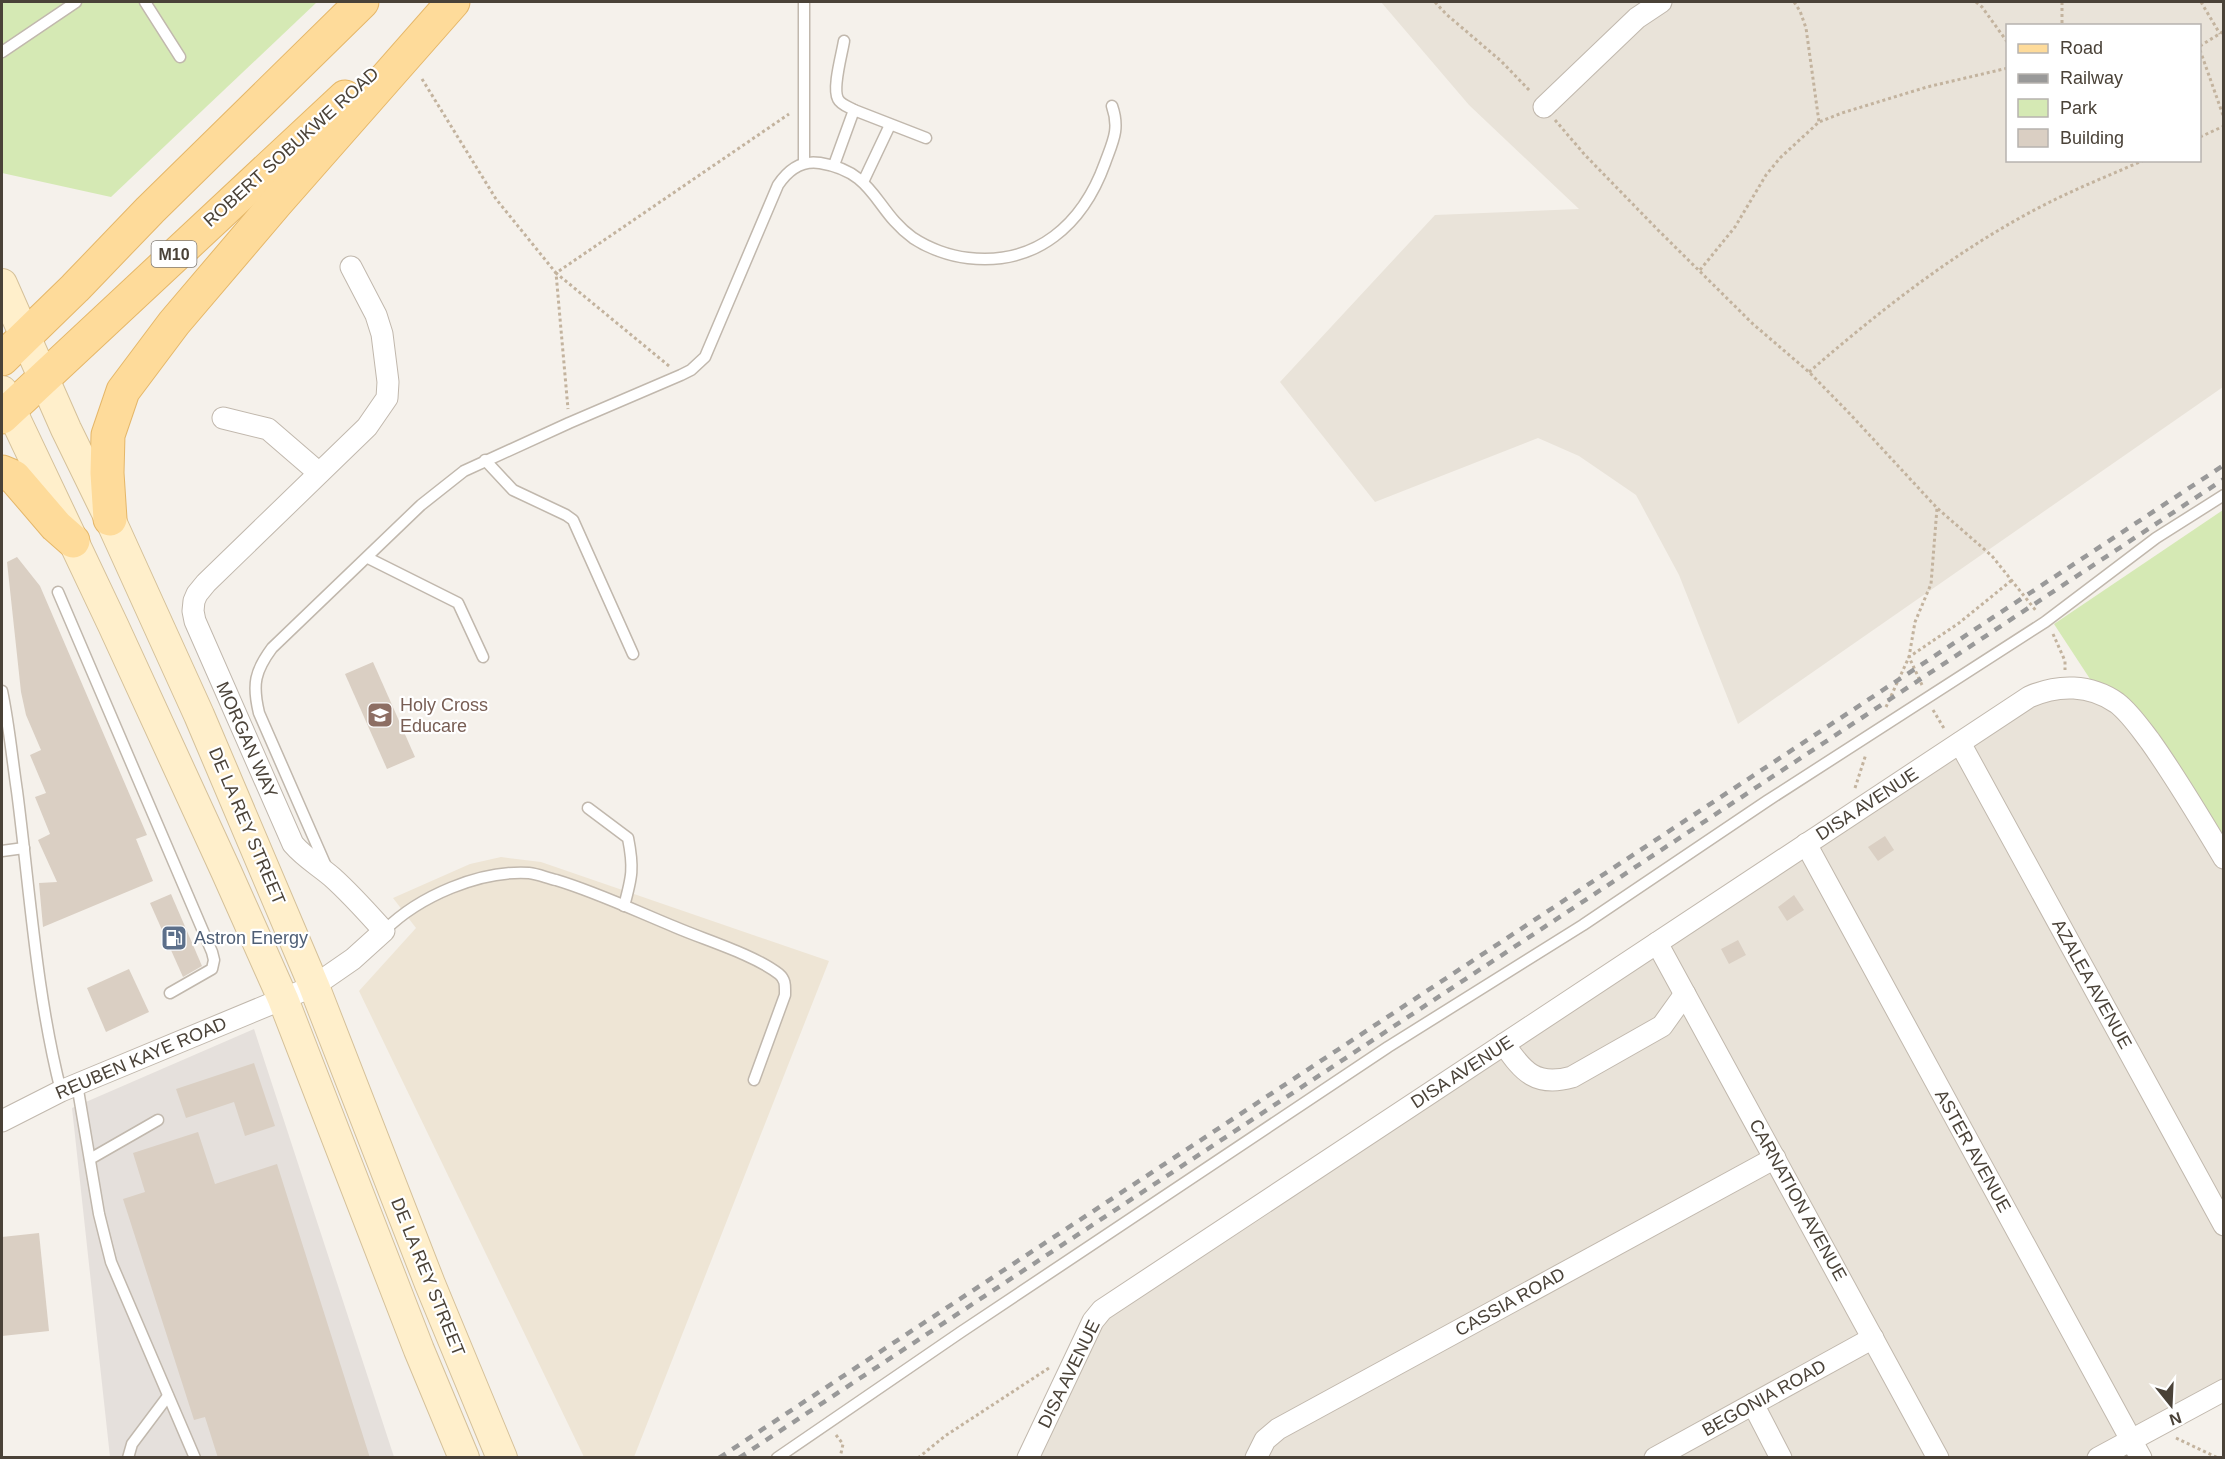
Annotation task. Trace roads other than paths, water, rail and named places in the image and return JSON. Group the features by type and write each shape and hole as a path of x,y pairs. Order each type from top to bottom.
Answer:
{"main road":[{"name":"M10","path":"2,359 362,2"},
{"name":"ROBERT SOBUKWE ROAD","path":"4,406 43,378 288,148 452,2"},
{"path":"111,519 107,473 108,435 123,391 180,316 452,2"},
{"name":"DE LA REY STREET","path":"2,284 199,715 314,987 434,1294 502,1458"},
{"name":"DE LA REY STREET","path":"4,406 73,541 226,871 282,999 419,1350 464,1458"},
{"path":"2,472 14,477 56,526 73,541"}],"street":[{"path":"1544,106 1637,18 1661,2"},
{"name":"MORGAN WAY","path":"351,267 366,292 382,333 388,382 387,398 367,427 206,583 197,594 193,611 219,678 293,844 303,855 331,876 384,931"},
{"path":"223,418 268,429 319,473"},
{"name":"DISA AVENUE","path":"1028,1458 1093,1321 1102,1310 2029,697 2060,688 2074,688 2097,693 2124,709 2171,771 2223,858"},
{"name":"AZALEA AVENUE","path":"1960,743 2223,1225"},
{"name":"ASTER AVENUE","path":"1806,844 2136,1448"},
{"path":"314,987 353,959 384,931"},
{"name":"CARNATION AVENUE","path":"1657,943 1938,1458"},
{"name":"REUBEN KAYE ROAD","path":"2,1121 69,1087 314,987"},
{"path":"1504,1044 1523,1070 1535,1077 1561,1080 1572,1077 1662,1026 1685,994"},
{"name":"CASSIA ROAD","path":"1256,1458 1265,1440 1278,1428 1775,1158"},
{"name":"BEGONIA ROAD","path":"1655,1458 1873,1338"},
{"path":"2098,1458 2136,1448 2223,1390"},
{"path":"1753,1404 1781,1458"}],"lane":[{"path":"2,52 76,2"},
{"path":"145,2 180,57"},
{"path":"804,2 804,163"},
{"path":"844,41 837,94 842,104 926,138"},
{"path":"331,876 259,712 255,680 259,665 272,648 421,505 464,471 691,370 705,357 778,185 789,171 804,163 813,162 834,165 850,171 863,182 897,223 912,237 942,252 968,258 993,258 1018,254 1036,248 1054,236 1070,224 1085,206 1100,176 1117,126 1112,106"},
{"path":"834,165 855,110"},
{"path":"863,182 890,125"},
{"path":"485,460 513,490 573,520 633,654"},
{"path":"777,1458 961,1332 1378,1054 1583,924 1767,801 2044,622 2156,538 2223,495"},
{"path":"368,558 458,603 483,657"},
{"path":"58,592 212,952 214,960 212,969 170,993"},
{"path":"2,691 24,848 34,943 50,1046 69,1087 90,1159 99,1214 111,1262 195,1458"},
{"path":"588,808 628,838 633,874 624,906"},
{"path":"2,851 24,848"},
{"path":"384,931 400,915 441,893 472,880 500,874 531,873 572,885 739,953 780,975 785,982 785,995 754,1080"},
{"path":"90,1159 158,1120"},
{"path":"128,1458 132,1444 168,1396"}],"railway":[{"path":"719,1458 2224,465"},
{"path":"739,1458 2224,479"}],"place":[{"name":"Holy Cross Educare","path":"380,715"},
{"name":"Astron Energy","path":"174,938"}]}
